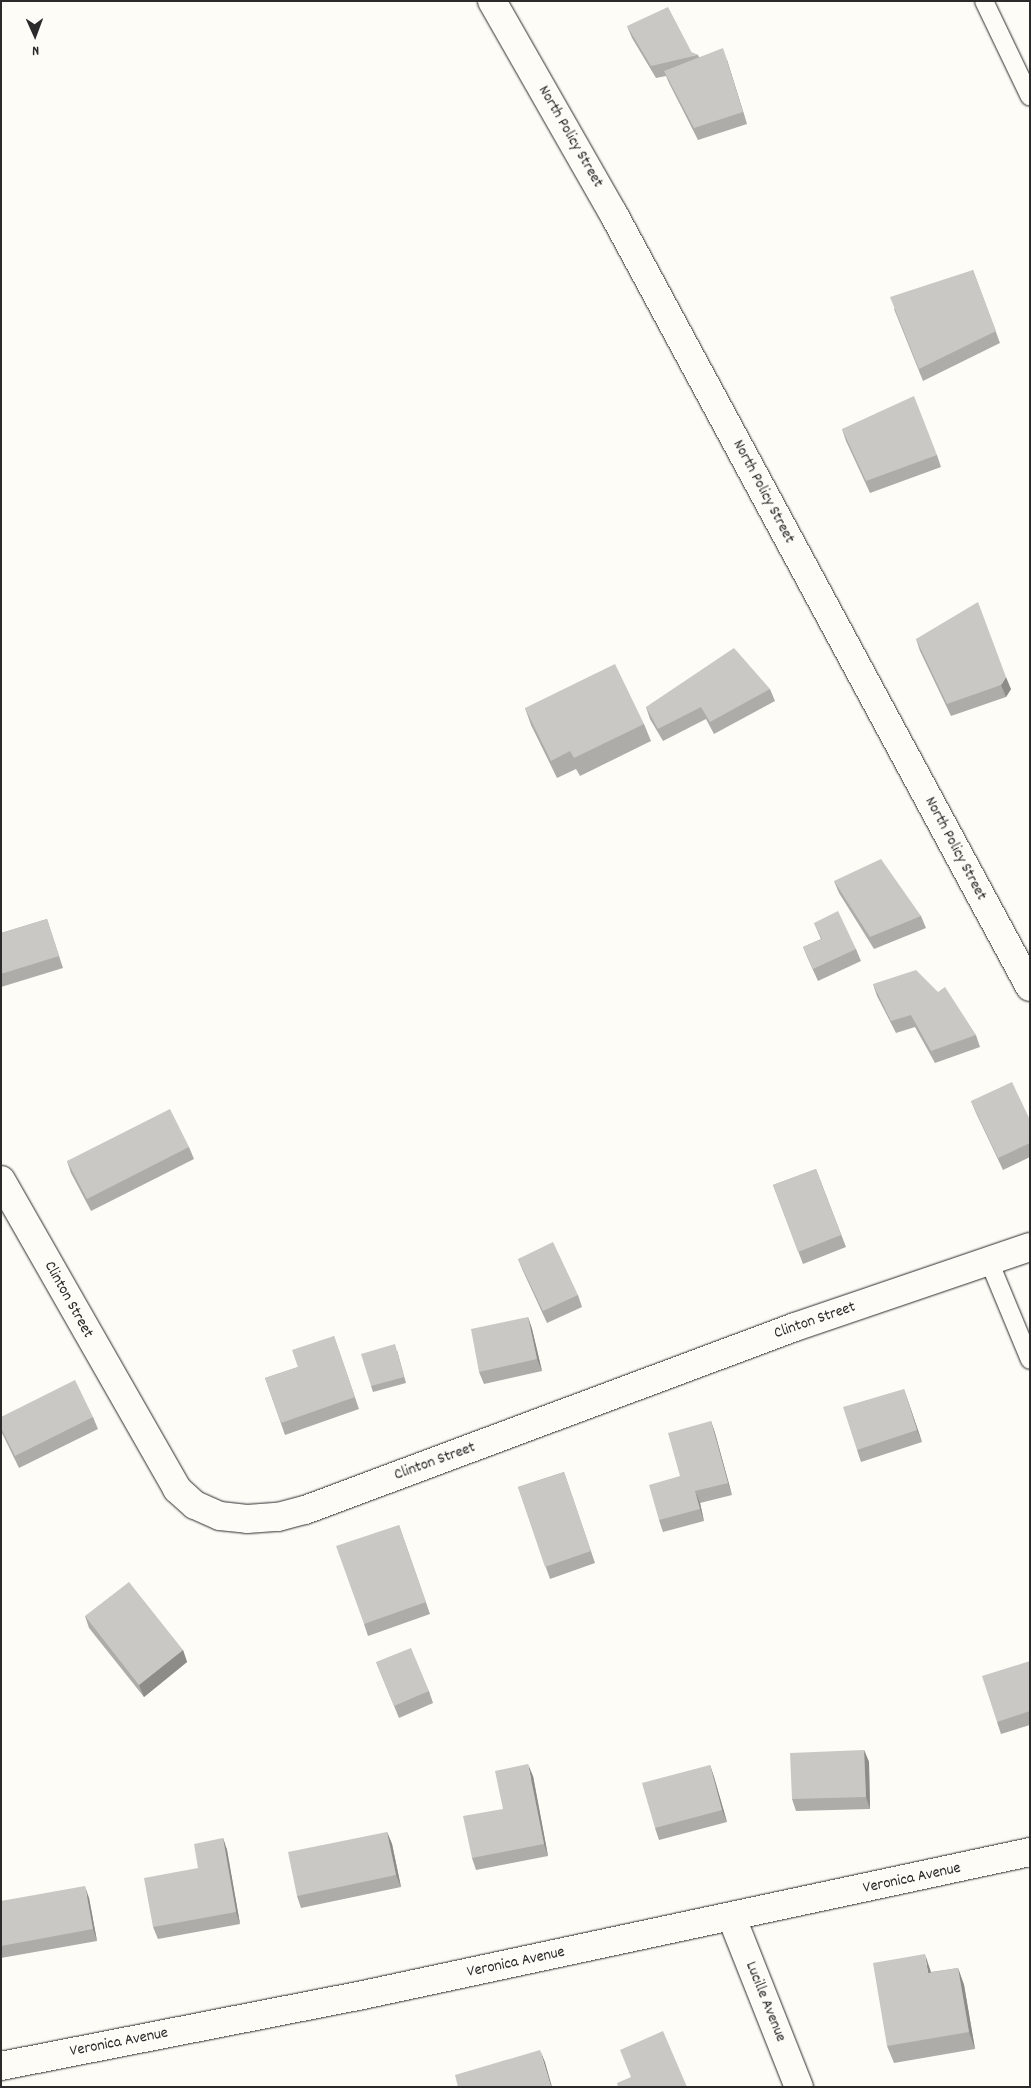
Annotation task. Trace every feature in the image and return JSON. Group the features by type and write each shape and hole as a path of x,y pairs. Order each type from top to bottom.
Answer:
{"street":[{"name":"North Policy Street","path":"492,1 613,213 1030,987"},
{"name":"Clinton Street","path":"1,1180 177,1489 195,1505 220,1516 247,1519 278,1517 305,1510 795,1327 1030,1247"},
{"name":"Veronica Avenue","path":"1,2066 732,1918 1030,1852"},
{"name":"Lucille Avenue","path":"732,1918 799,2087"}],"lane":[{"path":"984,1 1030,97"},
{"path":"989,1261 1030,1360"}],"building":[{"path":"668,7 692,53 698,55 651,66 627,26"},
{"path":"723,48 743,112 694,128 664,71"},
{"path":"973,270 996,331 919,369 890,297"},
{"path":"914,396 937,455 866,481 842,429"},
{"path":"978,602 1006,677 1001,685 947,704 916,639"},
{"path":"734,648 770,689 710,722 701,707 658,729 646,707"},
{"path":"615,664 644,724 574,758 570,751 551,761 525,708"},
{"path":"881,859 921,916 870,937 834,881"},
{"path":"838,911 856,949 813,969 803,947 822,939 814,923"},
{"path":"47,919 59,956 1,974 1,933"},
{"path":"916,970 938,992 945,987 976,1035 931,1051 911,1015 891,1021 873,984"},
{"path":"1012,1082 1030,1120 1030,1143 998,1158 971,1101"},
{"path":"170,1109 189,1147 87,1199 67,1161"},
{"path":"816,1169 841,1235 798,1252 773,1185"},
{"path":"553,1242 578,1295 543,1311 518,1259"},
{"path":"528,1317 537,1359 479,1372 471,1329"},
{"path":"334,1336 355,1397 281,1423 265,1378 298,1367 292,1350"},
{"path":"395,1344 404,1377 371,1386 361,1354"},
{"path":"75,1380 93,1417 15,1456 1,1428 1,1417"},
{"path":"904,1389 917,1430 857,1450 843,1407"},
{"path":"711,1421 728,1483 695,1491 700,1509 659,1520 649,1485 680,1476 668,1433"},
{"path":"564,1472 591,1551 545,1567 518,1487"},
{"path":"399,1525 426,1602 364,1624 336,1546"},
{"path":"129,1582 183,1650 139,1685 85,1616"},
{"path":"411,1648 429,1691 394,1706 376,1662"},
{"path":"1030,1661 1030,1711 997,1722 982,1676"},
{"path":"864,1750 866,1797 792,1799 790,1753"},
{"path":"528,1764 544,1844 472,1858 463,1816 503,1809 495,1771"},
{"path":"710,1765 722,1810 655,1828 642,1783"},
{"path":"387,1832 396,1875 297,1896 288,1852"},
{"path":"223,1838 236,1912 153,1927 144,1878 198,1868 194,1844"},
{"path":"85,1886 93,1929 1,1946 1,1901"},
{"path":"925,1954 928,1973 958,1968 969,2032 887,2046 873,1963"},
{"path":"663,2031 687,2087 618,2087 617,2083 631,2077 620,2050"},
{"path":"540,2050 551,2087 458,2087 455,2075"}]}
